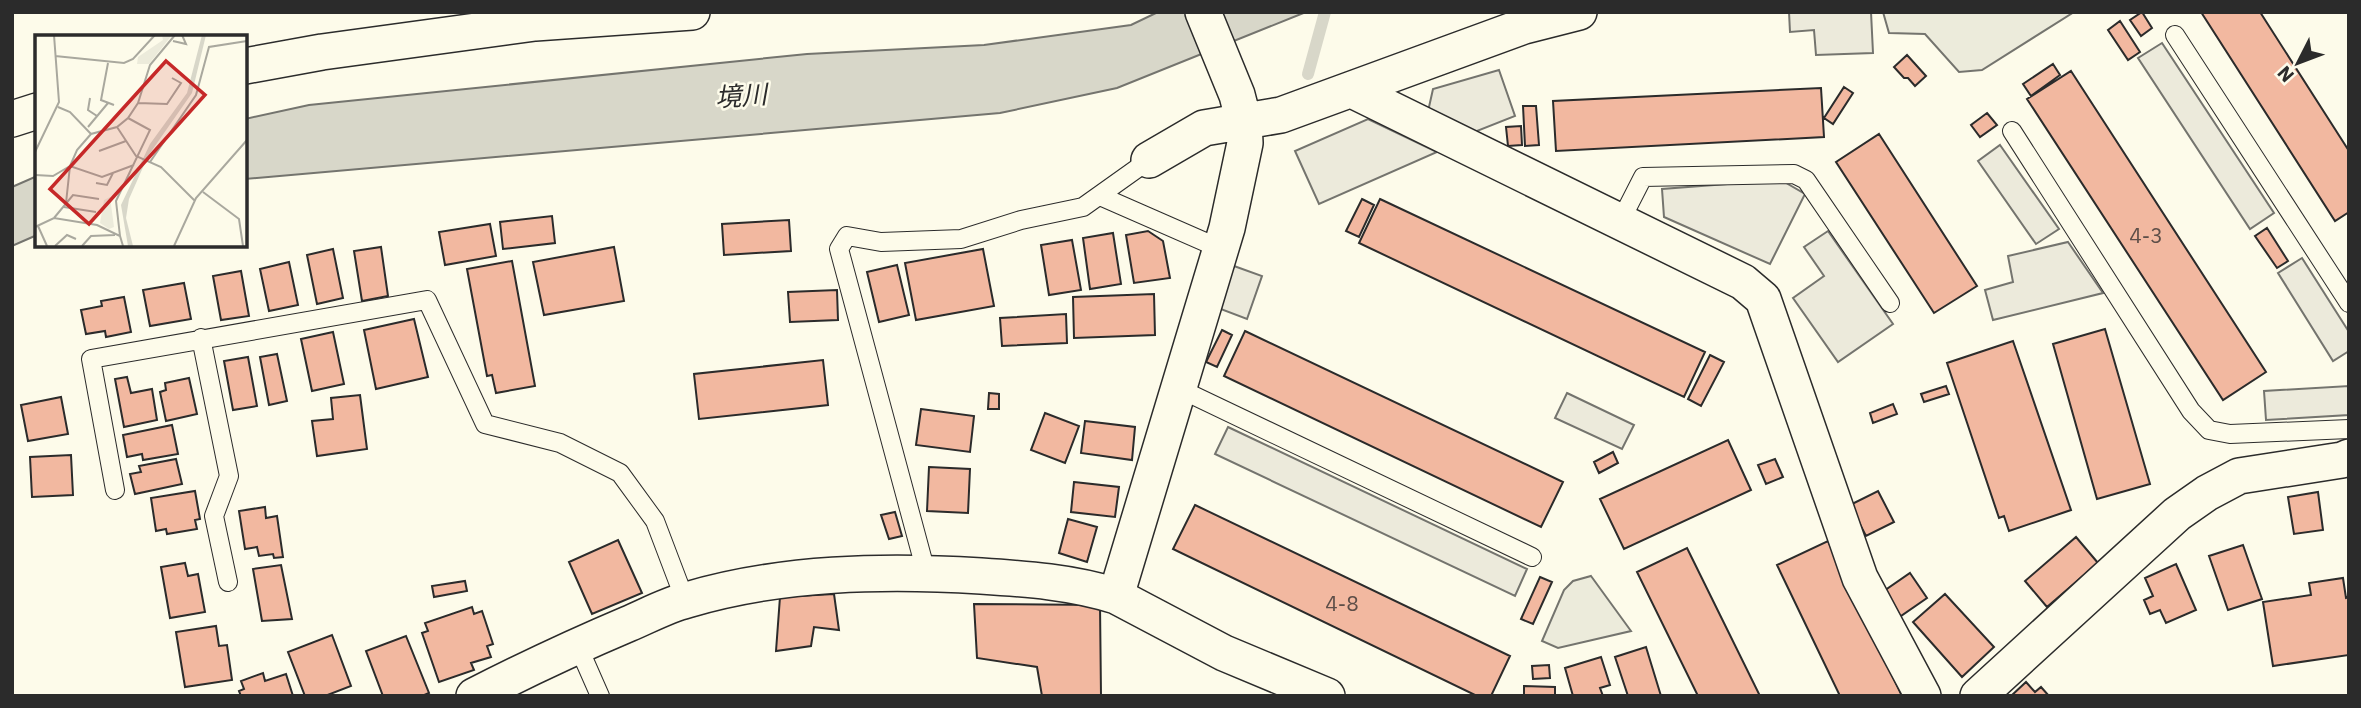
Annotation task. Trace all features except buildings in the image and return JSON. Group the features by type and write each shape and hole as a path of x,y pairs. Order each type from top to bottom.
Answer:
{"street":[{"path":"247,66 321,52 535,23 692,12"},
{"path":"1116,596 1220,249 1245,143 1240,108 1203,12"},
{"path":"1149,160 1240,108 1280,115 1524,26 1579,12"},
{"path":"1352,90 1744,282 1763,299 1860,578 1923,696"},
{"path":"12,119 35,112"},
{"path":"1978,696 2177,514 2207,493 2239,476 2349,457"},
{"path":"474,696 578,646 685,600 762,583 845,575 926,572 1039,580 1097,590 1116,596 1224,653 1327,696"}],"lane":[{"path":"2175,35 2349,303"},
{"path":"2012,131 2191,411 2209,430 2230,434 2349,429"},
{"path":"926,572 839,249 847,236 881,242 961,239 1021,220 1083,206 1149,160"},
{"path":"1620,222 1643,177 1794,174 1806,180 1890,303"},
{"path":"1100,196 1220,249"},
{"path":"115,490 91,359 427,300 485,424 560,443 620,473 655,521 685,600"},
{"path":"201,338 229,476 214,516 228,582"},
{"path":"1180,389 1532,557"},
{"path":"578,646 600,696"}],"shaded area":[{"path":"1789,12 1871,12 1873,53 1816,55 1814,30 1790,32"},
{"path":"1883,12 2074,12 1982,70 1959,72 1925,34 1889,33"},
{"path":"2162,43 2274,213 2250,229 2138,58"},
{"path":"1499,70 1515,116 1467,135 1427,116 1433,89"},
{"path":"1368,119 1437,152 1319,204 1295,151"},
{"path":"2000,145 2059,229 2036,244 1978,161"},
{"path":"1781,180 1805,194 1770,264 1664,217 1662,189"},
{"path":"1828,231 1893,324 1838,362 1793,298 1824,276 1804,247"},
{"path":"2068,242 2103,293 1993,320 1985,290 2013,282 2008,256"},
{"path":"2302,258 2349,332 2349,351 2333,361 2278,273"},
{"path":"1234,266 1262,276 1247,319 1218,308"},
{"path":"2349,386 2349,415 2266,420 2264,391"},
{"path":"1567,393 1634,425 1622,449 1555,418"},
{"path":"1228,427 1527,569 1515,596 1215,454"},
{"path":"1591,576 1631,631 1558,648 1542,641 1564,590 1573,581"}],"water":[{"name":"境川","path":"1158,12 1306,12 1117,88 1000,113 247,179 247,119 309,105 807,54 984,45 1131,25"},
{"path":"35,177 35,236 12,246 12,187"}],"waterway":[{"path":"1308,74 1325,12"}]}
